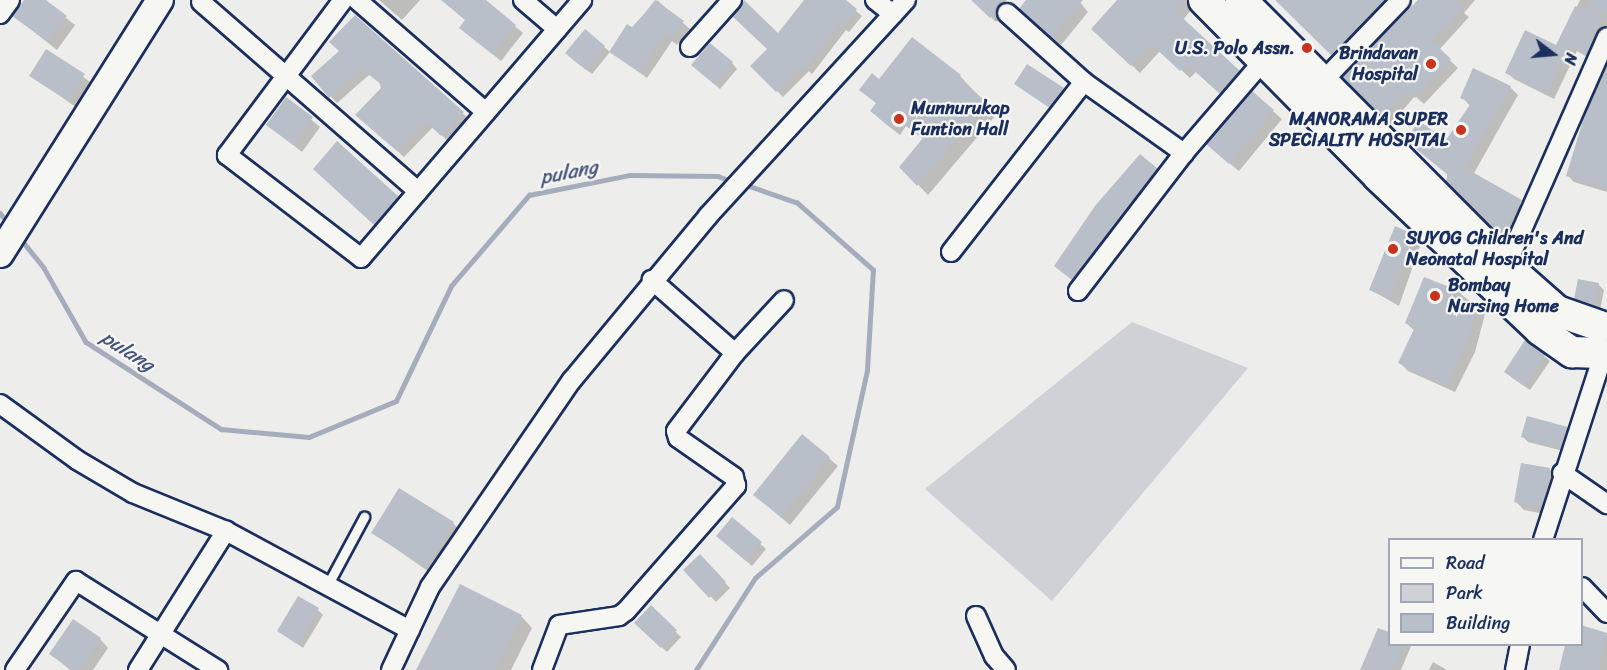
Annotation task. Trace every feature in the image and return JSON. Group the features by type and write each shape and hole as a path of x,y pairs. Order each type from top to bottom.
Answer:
{"main road":[{"path":"1204,0 1540,330 1572,352 1603,343"},
{"path":"1241,0 1321,83 1506,266 1557,311 1603,343"}],"street":[{"path":"0,14 10,0"},
{"path":"0,254 160,0"},
{"path":"342,0 226,155 361,258 582,0"},
{"path":"357,0 486,112"},
{"path":"523,0 557,29"},
{"path":"690,47 732,0"},
{"path":"875,0 893,14"},
{"path":"390,670 430,587 572,380 652,280 906,0"},
{"path":"1321,83 1400,0"},
{"path":"201,2 418,191"},
{"path":"1007,13 1084,82 1184,153"},
{"path":"1506,266 1604,35 1607,37"},
{"path":"1078,291 1184,153 1264,60"},
{"path":"951,252 1084,82"},
{"path":"652,280 735,353"},
{"path":"542,670 559,625 623,613 736,486 734,477 678,438 676,431 735,353 784,300"},
{"path":"1544,538 1603,343"},
{"path":"0,404 77,460 133,493 226,531 326,588 410,630"},
{"path":"1562,473 1607,504"},
{"path":"138,670 226,531"},
{"path":"15,670 76,581 218,670"},
{"path":"1583,589 1607,613"},
{"path":"975,616 994,656 1006,670"},
{"path":"1515,670 1520,646"}],"lane":[{"path":"326,588 364,517"}],"green space":[{"path":"1132,322 1248,368 1052,601 925,489"}],"building":[{"path":"24,0 46,0 67,16 48,42 12,16"},
{"path":"441,0 486,0 516,25 492,54 459,28 465,20"},
{"path":"655,0 684,21 669,39 664,35 639,72 609,52 627,24 633,28"},
{"path":"744,0 778,33 804,0 846,0 857,9 842,27 839,25 805,69 802,66 776,92 750,66 767,49 732,16"},
{"path":"971,0 1007,0 990,18"},
{"path":"1026,0 1083,0 1052,38 1019,9"},
{"path":"1117,0 1185,0 1175,11 1240,71 1220,94 1187,64 1180,71 1151,44 1131,66 1091,29"},
{"path":"1275,0 1385,0 1332,56"},
{"path":"1418,0 1453,0 1462,9 1432,41 1451,59 1415,98 1407,90 1382,117 1342,77"},
{"path":"1592,0 1607,0 1607,9 1590,38 1593,40 1587,55 1569,45 1547,93 1505,73 1525,30 1556,45 1575,6 1585,11"},
{"path":"355,15 464,112 441,136 426,122 397,151 355,115 381,88 379,82 362,69 329,98 311,76 339,51 329,42"},
{"path":"585,29 605,46 586,70 565,53"},
{"path":"912,37 961,75 959,77 987,103 917,186 899,167 923,138 895,117 889,126 870,111 876,103 859,90 872,73 879,79"},
{"path":"710,43 733,62 714,84 691,65"},
{"path":"46,49 85,74 68,101 29,76"},
{"path":"1027,64 1064,88 1050,108 1014,84"},
{"path":"1607,65 1607,188 1566,176 1585,114"},
{"path":"1473,68 1511,86 1465,168 1522,200 1501,236 1446,181 1448,175 1405,140 1419,121 1446,140 1471,103 1460,98"},
{"path":"1252,91 1274,110 1229,164 1206,144"},
{"path":"286,97 313,117 293,145 266,125"},
{"path":"337,141 398,196 374,225 313,169"},
{"path":"1140,154 1158,169 1072,280 1054,266 1095,206"},
{"path":"1395,226 1415,235 1390,299 1369,290"},
{"path":"1424,277 1462,292 1459,300 1477,305 1467,344 1447,385 1398,363 1415,327 1405,323"},
{"path":"1578,279 1599,283 1595,305 1574,299"},
{"path":"1525,340 1545,355 1524,386 1504,372"},
{"path":"1527,416 1568,427 1561,448 1521,437"},
{"path":"802,434 830,457 781,517 753,495"},
{"path":"1521,463 1550,468 1542,507 1514,502"},
{"path":"399,488 454,522 426,567 371,533"},
{"path":"732,517 762,542 746,561 716,536"},
{"path":"700,554 726,582 709,598 683,570"},
{"path":"460,584 522,615 494,670 416,670"},
{"path":"298,596 319,608 297,644 277,631"},
{"path":"651,605 677,630 661,648 634,623"},
{"path":"73,619 101,638 79,670 72,670 49,654"},
{"path":"1583,626 1607,633 1598,670 1559,670 1565,646 1583,646"},
{"path":"1378,628 1388,632 1388,646 1404,646 1395,666 1391,665 1389,670 1360,670"}],"waterway":[{"name":"pulang","path":"20,238 44,268 86,342 221,429 309,437 396,401 451,286 529,195 630,175 718,176 734,182"},
{"name":"pulang","path":"696,670 755,578 837,507 867,370 873,270 797,203 742,184"},
{"name":"pulang","path":"0,213 10,225"}],"place":[{"name":"U.S. Polo Assn.","path":"1307,48"},
{"name":"Brindavan Hospital","path":"1431,64"},
{"name":"Munnurukap Funtion Hall","path":"899,119"},
{"name":"MANORAMA SUPER SPECIALITY HOSPITAL","path":"1461,130"},
{"name":"SUYOG Children's And Neonatal Hospital","path":"1393,249"},
{"name":"Bombay Nursing Home","path":"1435,296"}]}
